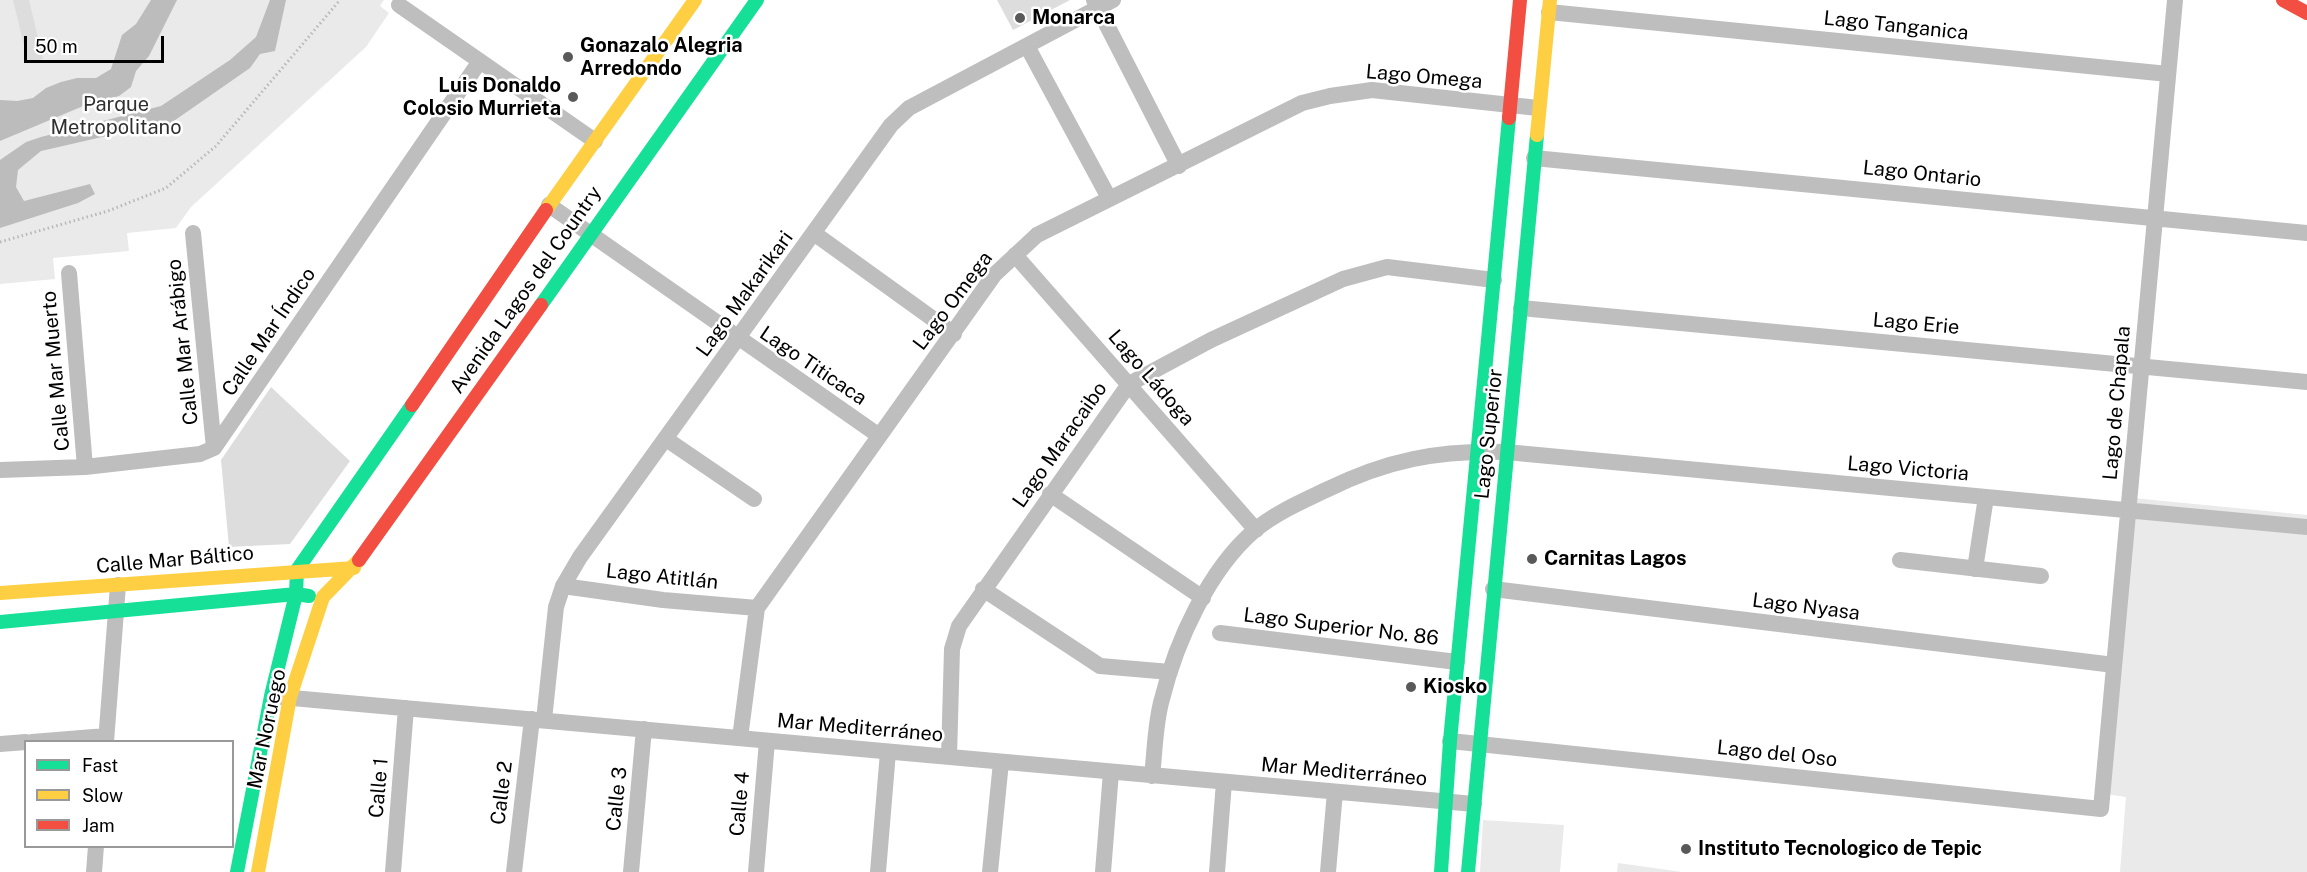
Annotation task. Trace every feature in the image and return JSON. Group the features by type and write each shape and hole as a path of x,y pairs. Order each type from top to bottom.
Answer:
{"street":[{"name":"Avenida Lagos del Country","path":"297,570 341,510 549,205 695,0"},
{"name":"Avenida Lagos del Country","path":"322,597 354,568 757,0"},
{"name":"Lago Makarikari","path":"538,720 556,608 563,586 579,558 815,234 870,151 891,125 909,108 1027,46 1096,4 1113,0"},
{"name":"Lago Superior","path":"1441,872 1457,662 1520,0"},
{"name":"Lago de Chapala","path":"2100,809 2175,0"},
{"path":"2283,0 2307,13"},
{"path":"1096,4 1179,166"},
{"path":"399,5 595,141"},
{"name":"Lago Superior","path":"1468,872 1549,6"},
{"name":"Lago Tanganica","path":"1549,6 2168,74"},
{"path":"1027,46 1109,198"},
{"name":"Calle Mar Índico","path":"214,448 480,61"},
{"name":"Lago Omega","path":"740,738 757,608 994,275 1037,235 1302,103 1372,90 1538,108"},
{"name":"Lago Ontario","path":"1534,158 2307,233"},
{"name":"Lago Titicaca","path":"549,205 878,435"},
{"name":"Calle Mar Arábigo","path":"193,233 214,448"},
{"path":"815,234 954,334"},
{"name":"Lago Ládoga","path":"1015,255 1256,530"},
{"name":"Lago Maracaibo","path":"949,757 952,649 959,627 1129,384 1211,340 1354,276 1387,267 1494,280"},
{"name":"Calle Mar Muerto","path":"69,273 85,467"},
{"name":"Lago Erie","path":"1521,308 2307,382"},
{"path":"666,439 754,499"},
{"path":"0,470 85,467 200,454 214,448"},
{"name":"Lago Victoria","path":"1152,776 1161,701 1170,672 1203,598 1230,558 1256,530 1300,502 1364,471 1404,459 1477,452 1506,453 2307,527"},
{"path":"1050,494 1203,598"},
{"path":"1975,568 1986,497"},
{"path":"1900,561 2041,576"},
{"name":"Calle Mar Báltico","path":"0,593 297,570 354,568"},
{"path":"296,594 297,570"},
{"path":"69,740 106,739 118,585"},
{"name":"Lago Atitlán","path":"563,586 663,600 757,608"},
{"path":"984,589 1100,666 1170,672"},
{"name":"Lago Nyasa","path":"1493,590 2114,665"},
{"path":"0,622 115,614 296,594 322,597"},
{"name":"Mar Noruego","path":"241,872 271,696 296,594"},
{"name":"Mar Noruego","path":"258,872 290,697 322,597"},
{"name":"Lago Superior No. 86","path":"1220,633 1457,662"},
{"name":"Mar Mediterráneo","path":"271,696 1474,804"},
{"name":"Calle 1","path":"393,872 406,708"},
{"name":"Calle 2","path":"514,872 538,720"},
{"name":"Calle 3","path":"631,872 644,729"},
{"name":"Calle 4","path":"756,872 767,741"},
{"name":"Lago del Oso","path":"1450,741 2100,809"},
{"path":"0,744 24,742"},
{"path":"878,872 888,752"},
{"path":"990,872 1001,762"},
{"path":"1102,872 1111,772"},
{"path":"1217,872 1224,782"},
{"path":"1328,872 1335,792"},
{"path":"94,872 96,848"}],"path":[{"path":"0,242 108,211 166,188 216,146 340,0"}],"green space":[{"name":"Parque Metropolitano","path":"0,0 384,0 380,6 389,13 366,47 191,207 176,228 127,233 129,251 53,258 55,279 0,284"},
{"path":"2133,498 2307,515 2307,872 2120,872 2126,797 2106,794"},
{"path":"1483,820 1564,825 1560,872 1480,872"},
{"path":"1618,863 1682,872 1617,872"}],"shaded area":[{"path":"151,0 177,0 149,56 136,71 131,87 119,96 88,104 0,141 0,100 17,101 33,98 46,88 61,82 77,78 96,78 111,69 122,35 136,24"},
{"path":"270,0 286,0 275,51 260,54 250,68 168,125 137,129 41,151 18,170 16,187 24,201 90,184 95,194 78,203 0,228 0,160 26,142 161,106 230,60 256,37"}],"building":[{"path":"13,0 29,0 43,59 28,62"},
{"name":"Monarca","path":"997,0 1070,0 1013,30"},
{"path":"271,387 350,461 290,544 229,547 221,460"}],"traffic: fast":[{"path":"541,305 757,0"},
{"path":"1441,872 1450,741 1509,118"},
{"path":"1468,872 1537,135"},
{"path":"237,872 271,696 296,594 297,570 412,405"},
{"path":"0,622 296,594 309,596"}],"traffic: slow":[{"path":"546,210 695,0"},
{"path":"1537,135 1550,0"},
{"path":"258,872 290,697 323,597 359,560"},
{"path":"0,593 354,568"}],"traffic: jam":[{"path":"1509,118 1520,0"},
{"path":"2283,0 2307,13"},
{"path":"412,405 546,210"},
{"path":"359,560 541,305"}],"place":[{"name":"Monarca","path":"1020,18"},
{"name":"Gonazalo Alegria Arredondo","path":"568,57"},
{"name":"Luis Donaldo Colosio Murrieta","path":"573,97"},
{"name":"Carnitas Lagos","path":"1532,559"},
{"name":"Kiosko","path":"1411,687"},
{"name":"Instituto Tecnologico de Tepic","path":"1686,849"}]}
